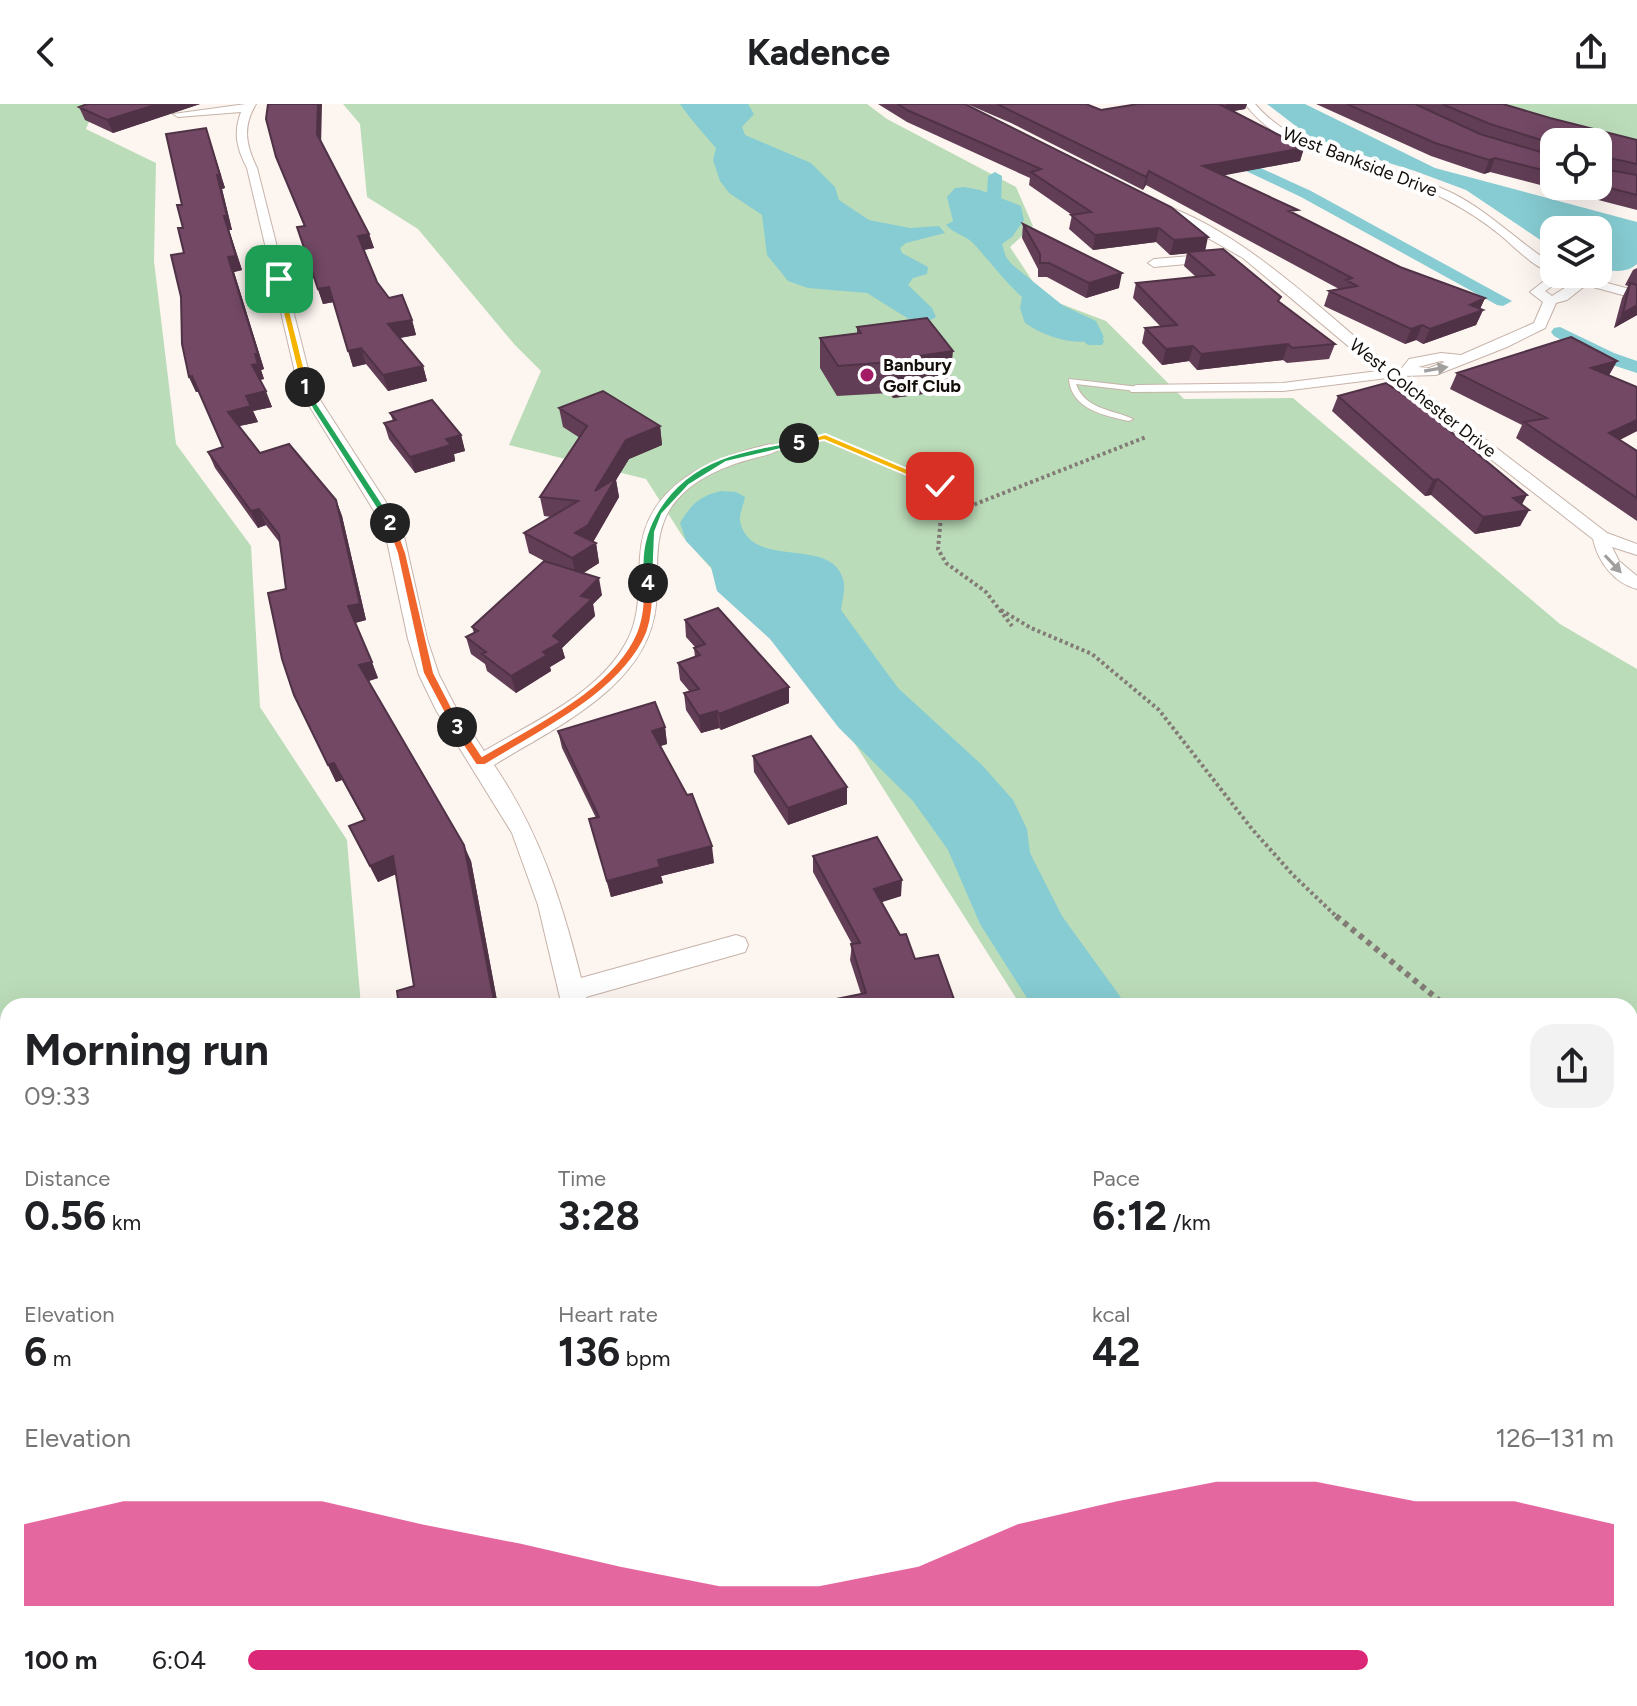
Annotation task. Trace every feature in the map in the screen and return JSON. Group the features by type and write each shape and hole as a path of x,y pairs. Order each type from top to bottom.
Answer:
{"street":[{"name":"West Bankside Drive","path":"1250,104 1265,123 1299,142 1400,175 1449,197 1484,217 1540,259"},
{"path":"178,114 249,106 239,133 241,147 252,168 306,389 393,527 428,673 446,710 512,810 531,850 544,887 573,998"},
{"name":"West Colchester Drive","path":"1145,199 1214,234 1247,255 1391,374 1601,537 1637,550"},
{"path":"1154,263 1247,255"},
{"path":"1541,288 1537,292 1550,301"},
{"path":"1136,389 1268,388 1391,374 1408,370 1414,362 1441,357 1460,359 1502,344 1540,325 1550,301 1574,288"},
{"path":"1607,288 1637,295"},
{"path":"481,763 586,697 628,656 641,633 648,611 651,532 669,499 703,470 723,460 771,449"},
{"name":"West Colchester Drive","path":"1601,537 1604,555 1614,568 1637,584"},
{"path":"576,998 736,945"}],"lane":[{"path":"1129,419 1087,406 1074,393 1072,381 1136,389"},
{"path":"771,449 825,437 940,486"}],"path":[{"path":"935,500 942,505 973,505 1146,437"},
{"path":"942,505 938,549 946,563 986,592 1012,626"},
{"path":"1001,610 1031,628 1092,654 1159,710 1252,829 1293,875 1338,918 1436,998"}],"green space":[{"path":"0,104 111,104 94,110 86,129 156,163 154,261 176,444 251,546 260,707 347,840 360,998 0,998"},
{"path":"343,104 867,104 887,119 1016,187 1033,226 1010,247 1043,297 1106,321 1184,399 1293,398 1560,624 1637,669 1637,998 1016,998 824,695 683,537 646,479 509,445 541,371 514,344 418,229 367,197 360,124"},
{"path":"1472,104 1637,104 1637,149 1612,142 1612,128 1560,128"}],"water":[{"path":"680,104 748,104 754,114 742,127 745,135 811,163 835,187 839,200 869,220 910,228 939,226 945,233 906,243 900,248 902,253 928,267 927,274 913,278 908,285 932,308 936,317 926,322 912,321 867,293 808,288 788,281 767,255 762,215 729,193 720,181 713,160 716,148"},
{"path":"1267,104 1305,104 1435,168 1540,196 1540,200 1555,200 1637,222 1637,264 1612,271 1612,216 1540,216 1540,240 1466,190 1314,140"},
{"path":"964,187 1021,206 1024,220 1012,237 1002,244 1006,257 1032,291 1096,321 1104,337 1084,342 1063,340 1025,323 1020,308 1022,297 973,243 946,225 953,221 947,197 955,188"},
{"path":"721,491 736,492 745,497 740,521 747,536 759,545 823,558 836,566 844,582 841,610 898,688 982,765 1013,800 1027,829 1030,853 1062,916 1121,998 1027,998 980,924 948,850 913,801 839,728 770,639 717,591 711,567 686,541 680,523 692,506 707,495"}],"building":[{"path":"87,104 158,104 107,120 79,107"},
{"path":"268,104 318,104 317,134 369,234 358,236 377,282 389,298 402,295 412,320 388,324 423,366 383,375 361,348 348,351 329,287 318,289 297,227 305,226 276,157 266,119"},
{"path":"898,104 965,104 1171,207 1208,237 1174,240 1159,228 1095,235 1071,215 1091,212 1031,172 1041,169"},
{"path":"997,104 1086,104 1101,110 1138,104 1219,104 1304,148 1203,166 1298,210 1289,211 1400,267 1485,298 1470,305 1483,310 1430,329 1422,325 1411,329 1329,291 1357,286 1346,280 1352,278 1149,171 1146,177"},
{"path":"1347,104 1415,104 1480,134 1540,152 1540,169 1495,158 1489,160 1435,143"},
{"path":"1442,104 1503,104 1590,128 1540,128 1540,140"},
{"path":"206,128 220,175 217,175 227,216 224,216 236,256 228,257 258,354 255,354 258,364 252,365 266,391 246,396 251,406 228,412 260,453 289,444 336,500 360,604 348,606 372,662 359,665 464,845 493,998 398,998 397,991 414,986 393,856 370,866 349,826 365,820 334,763 328,765 294,695 282,659 268,593 286,589 279,535 259,509 251,511 208,452 223,447 192,376 189,377 182,344 181,297 171,255 184,253 178,228 183,228 177,205 182,205 166,134"},
{"path":"1612,134 1637,140 1637,164 1612,159"},
{"path":"1612,170 1637,175 1637,195 1612,189"},
{"path":"1023,224 1122,273 1089,283 1049,263 1040,263 1040,254"},
{"path":"1223,249 1281,297 1278,301 1335,344 1292,348 1288,344 1201,354 1193,346 1166,349 1145,328 1177,325 1136,283 1214,275 1187,252"},
{"path":"1630,283 1637,285 1637,305 1623,313"},
{"path":"927,318 953,351 919,356 925,364 895,368 891,362 838,366 820,338 861,333 857,327"},
{"path":"1571,337 1617,361 1591,368 1637,387 1637,420 1609,433 1637,451 1637,498 1524,422 1547,418 1457,373"},
{"path":"1386,383 1420,406 1527,495 1513,498 1529,510 1483,517 1438,479 1433,480 1338,396"},
{"path":"603,391 660,426 626,440 595,491 616,478 588,525 575,533 596,543 572,558 524,533 578,501 540,497 587,426 559,408"},
{"path":"432,400 461,435 446,439 451,445 410,457 384,423 396,420 390,413"},
{"path":"544,561 599,578 581,596 592,599 553,636 561,642 543,652 547,655 511,676 466,637 478,631 472,627"},
{"path":"718,608 789,687 719,714 717,711 699,716 684,693 699,689 678,663 700,655 694,648 705,644 685,620"},
{"path":"655,702 665,727 652,731 687,795 692,794 712,846 658,860 660,867 607,881 589,819 599,817 558,731"},
{"path":"811,736 847,787 788,808 753,756"},
{"path":"877,837 902,880 874,889 900,935 906,934 915,959 938,955 954,998 841,998 866,993 851,944 860,943 813,856"}],"waterway":[{"path":"1215,151 1306,194 1503,301"},
{"path":"995,176 991,255 1095,341"},
{"path":"1560,332 1607,357 1637,367"}],"place":[{"name":"Banbury Golf Club","path":"867,375"}],"route":[{"path":"279,279 306,389 393,527 428,673 446,710 481,763 586,697 608,679 628,656 641,633 648,611 648,550 658,514 669,499 703,470 745,454 825,437 940,486"}]}
